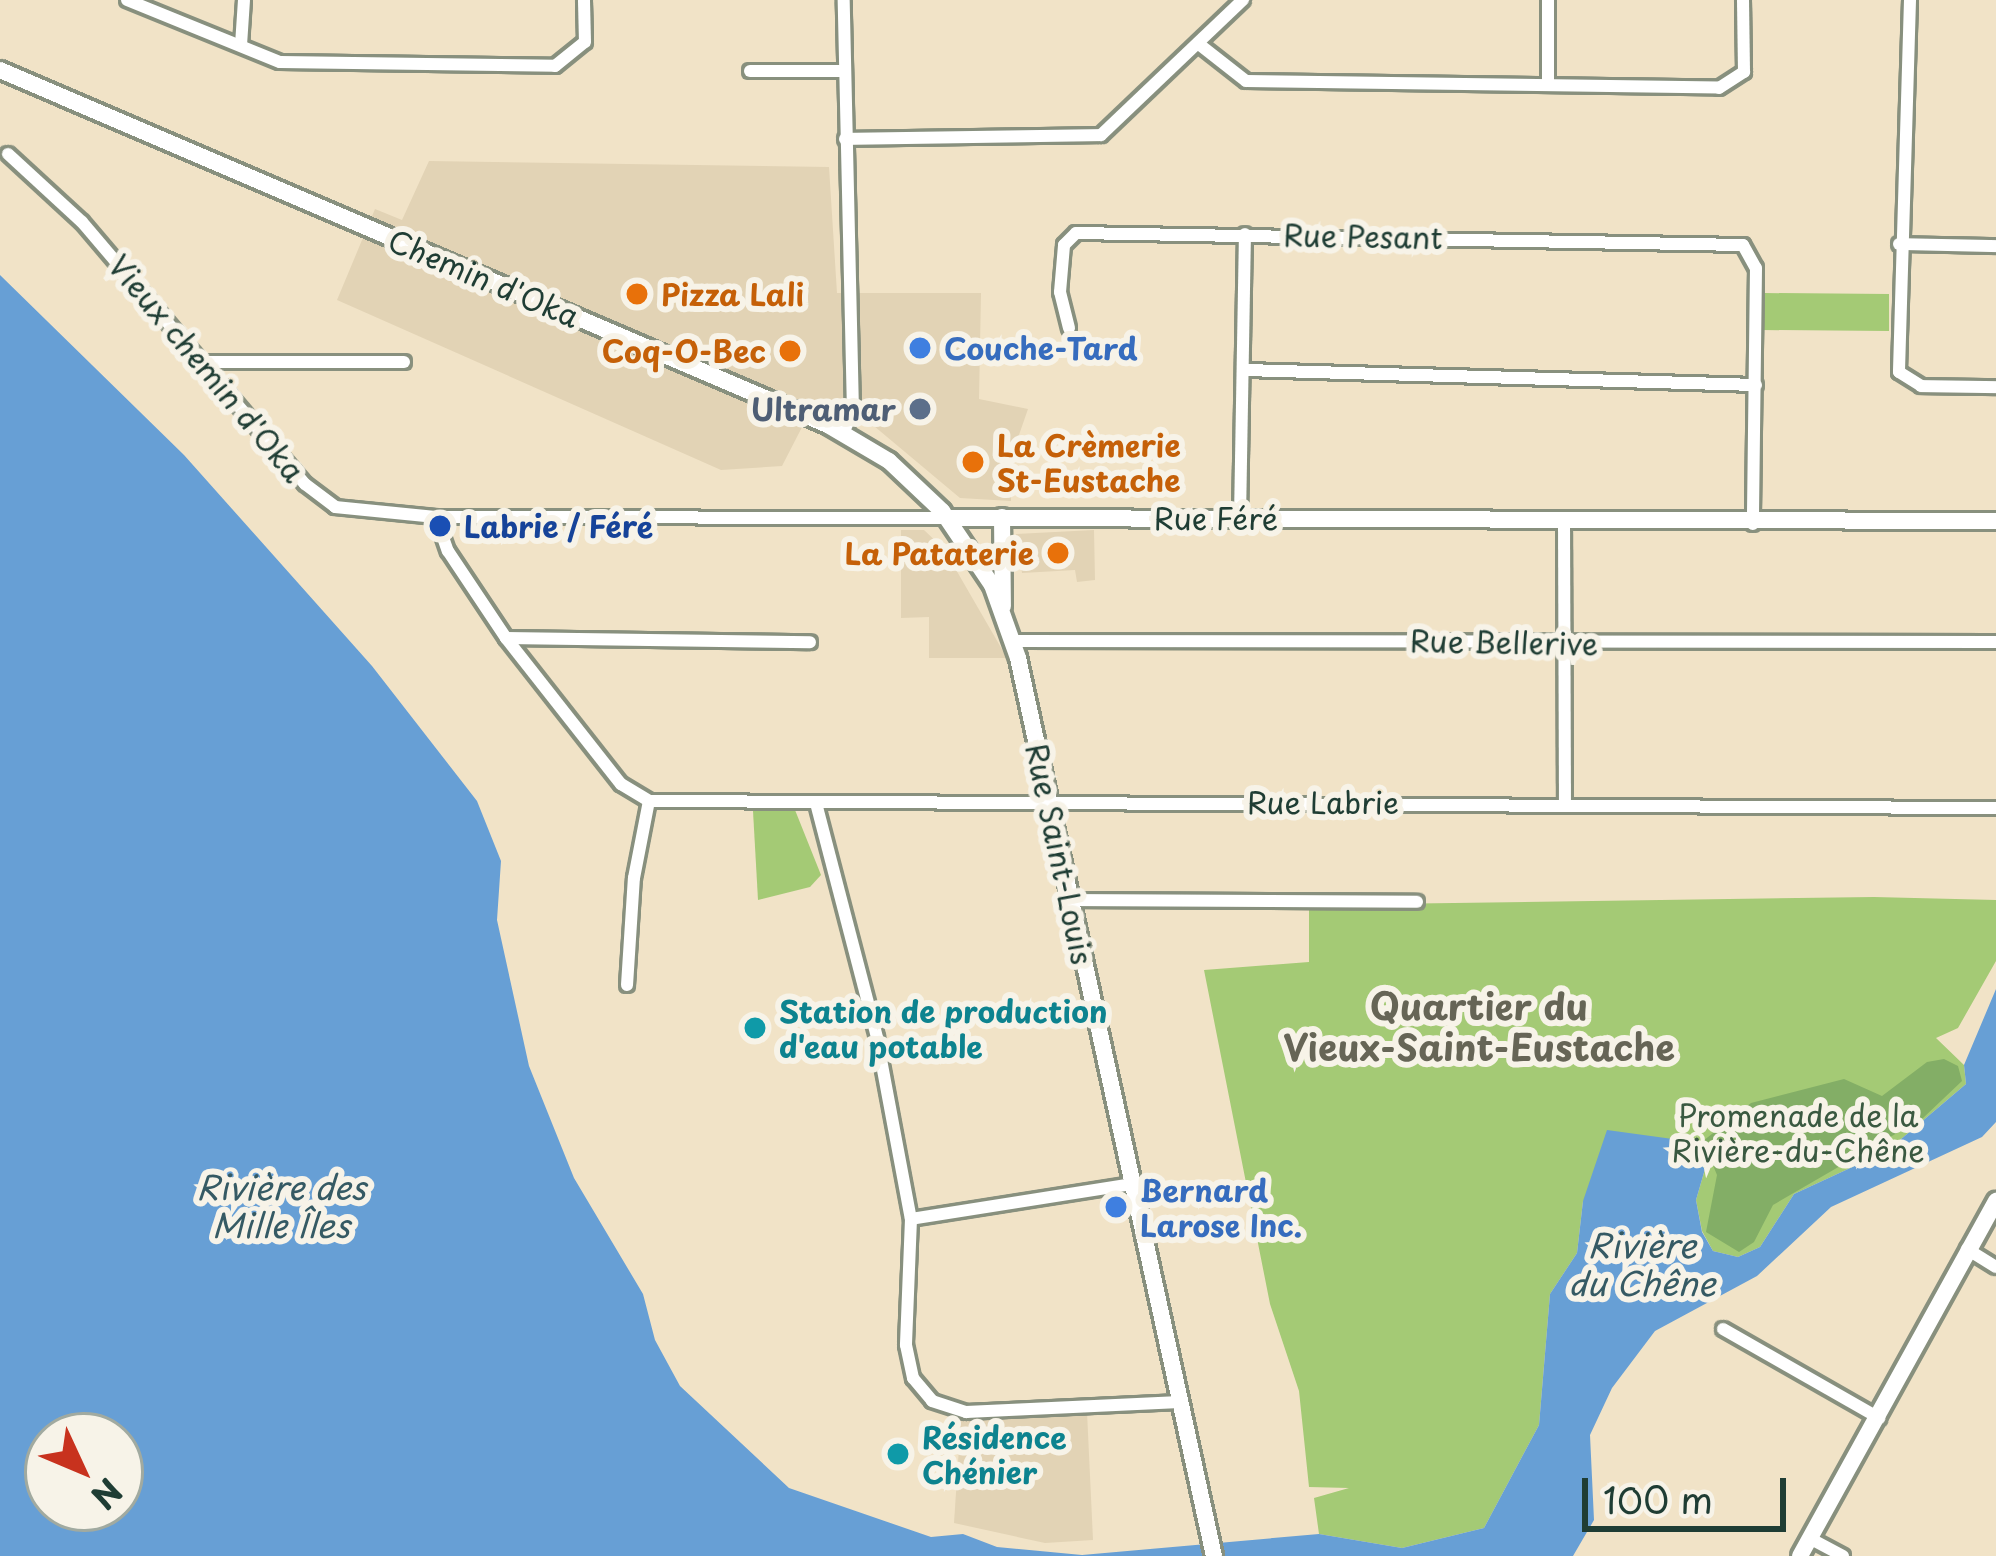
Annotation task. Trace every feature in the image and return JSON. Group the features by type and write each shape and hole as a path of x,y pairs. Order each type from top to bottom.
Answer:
{"main road":[{"name":"Chemin d'Oka","path":"0,70 843,433 903,472 948,518"},
{"name":"Rue Féré","path":"948,518 1753,524 1996,521"},
{"name":"Rue Saint-Louis","path":"948,518 1002,609 1013,641 1213,1548"},
{"path":"1002,518 1002,609"},
{"path":"1800,1556 1880,1419 1996,1201"}],"street":[{"path":"127,0 280,62 555,66 585,42 584,0"},
{"path":"241,45 244,0"},
{"path":"843,433 853,412 844,0"},
{"path":"845,139 1101,136 1243,0"},
{"path":"1548,0 1548,84"},
{"path":"1200,45 1246,82 1733,85 1744,72 1743,0"},
{"path":"1910,0 1898,244 1899,372 1910,383 1996,386"},
{"path":"751,70 843,70"},
{"name":"Vieux chemin d'Oka","path":"8,154 82,222 323,501 357,513 436,517"},
{"name":"Rue Pesant","path":"1069,328 1060,292 1064,245 1076,233 1729,241 1748,250 1756,268 1756,385"},
{"path":"1240,518 1245,234"},
{"path":"1898,244 1996,246"},
{"path":"201,362 404,362"},
{"path":"1245,370 1756,385 1753,524"},
{"path":"436,517 448,551 506,638 621,784 650,801 634,878 627,985"},
{"name":"Rue Féré","path":"436,517 948,518"},
{"path":"1564,522 1565,801"},
{"path":"506,638 809,642"},
{"name":"Rue Bellerive","path":"1013,641 1996,642"},
{"name":"Rue Labrie","path":"650,801 1565,801 1996,808"},
{"path":"816,803 877,1038 911,1219 906,1345 913,1378 932,1401 966,1412 1180,1402"},
{"path":"1070,900 1417,902"},
{"path":"911,1219 1133,1184"},
{"path":"1967,1249 1996,1268"},
{"path":"1723,1329 1880,1419"},
{"path":"1813,1540 1843,1556"}],"shaded area":[{"path":"429,161 829,167 837,293 981,293 979,399 1028,409 1011,458 1011,501 960,498 874,426 816,400 782,466 721,470 337,300 375,209 402,220"},
{"path":"901,530 924,530 944,549 1007,658 929,658 929,617 901,618"},
{"path":"1094,530 1095,580 1077,582 1075,570 1022,573 1016,534"},
{"path":"1087,1412 1093,1540 1045,1543 954,1523 961,1417"}],"green space":[{"path":"1764,293 1889,294 1889,331 1763,330"},
{"path":"795,810 821,875 810,887 758,900 753,811"},
{"path":"1874,897 1996,900 1996,961 1958,1028 1936,1038 1964,1065 1966,1084 1887,1151 1794,1194 1760,1247 1738,1257 1713,1251 1702,1231 1696,1200 1705,1169 1583,1201 1577,1253 1550,1294 1539,1425 1484,1528 1402,1548 1319,1534 1314,1498 1349,1488 1309,1487 1299,1391 1270,1304 1204,970 1309,962 1309,905"},
{"name":"Promenade de la Rivière-du-Chêne","path":"1944,1059 1958,1066 1962,1081 1923,1118 1773,1205 1754,1242 1739,1252 1706,1232 1717,1175 1703,1141 1751,1103 1844,1079 1882,1096 1927,1062"}],"water":[{"name":"Rivière des Mille Îles","path":"0,275 184,455 372,666 477,801 501,861 497,920 529,1066 574,1178 643,1294 655,1340 680,1386 789,1488 931,1537 963,1534 997,1547 1082,1555 1319,1534 1402,1548 1484,1528 1539,1425 1550,1294 1577,1253 1583,1201 1607,1130 1680,1140 1705,1169 1696,1200 1702,1232 1713,1251 1738,1257 1760,1247 1794,1194 1887,1151 1966,1084 1964,1065 1996,989 1996,1122 1982,1137 1831,1207 1757,1276 1655,1331 1612,1388 1590,1435 1594,1520 1573,1556 0,1556"}],"place":[{"name":"Pizza Lali","path":"637,294"},
{"name":"Couche-Tard","path":"920,348"},
{"name":"Coq-O-Bec","path":"790,351"},
{"name":"Ultramar","path":"920,409"},
{"name":"La Crèmerie St-Eustache","path":"973,462"},
{"name":"Labrie / Féré","path":"440,526"},
{"name":"La Pataterie","path":"1058,553"},
{"name":"Station de production d'eau potable","path":"755,1028"},
{"name":"Bernard Larose Inc.","path":"1116,1207"},
{"name":"Résidence Chénier","path":"898,1454"}],"district":[{"name":"Quartier du Vieux-Saint-Eustache","path":"1479,1026"}],"water label":[{"name":"Rivière du Chêne","path":"1642,1264"}]}
